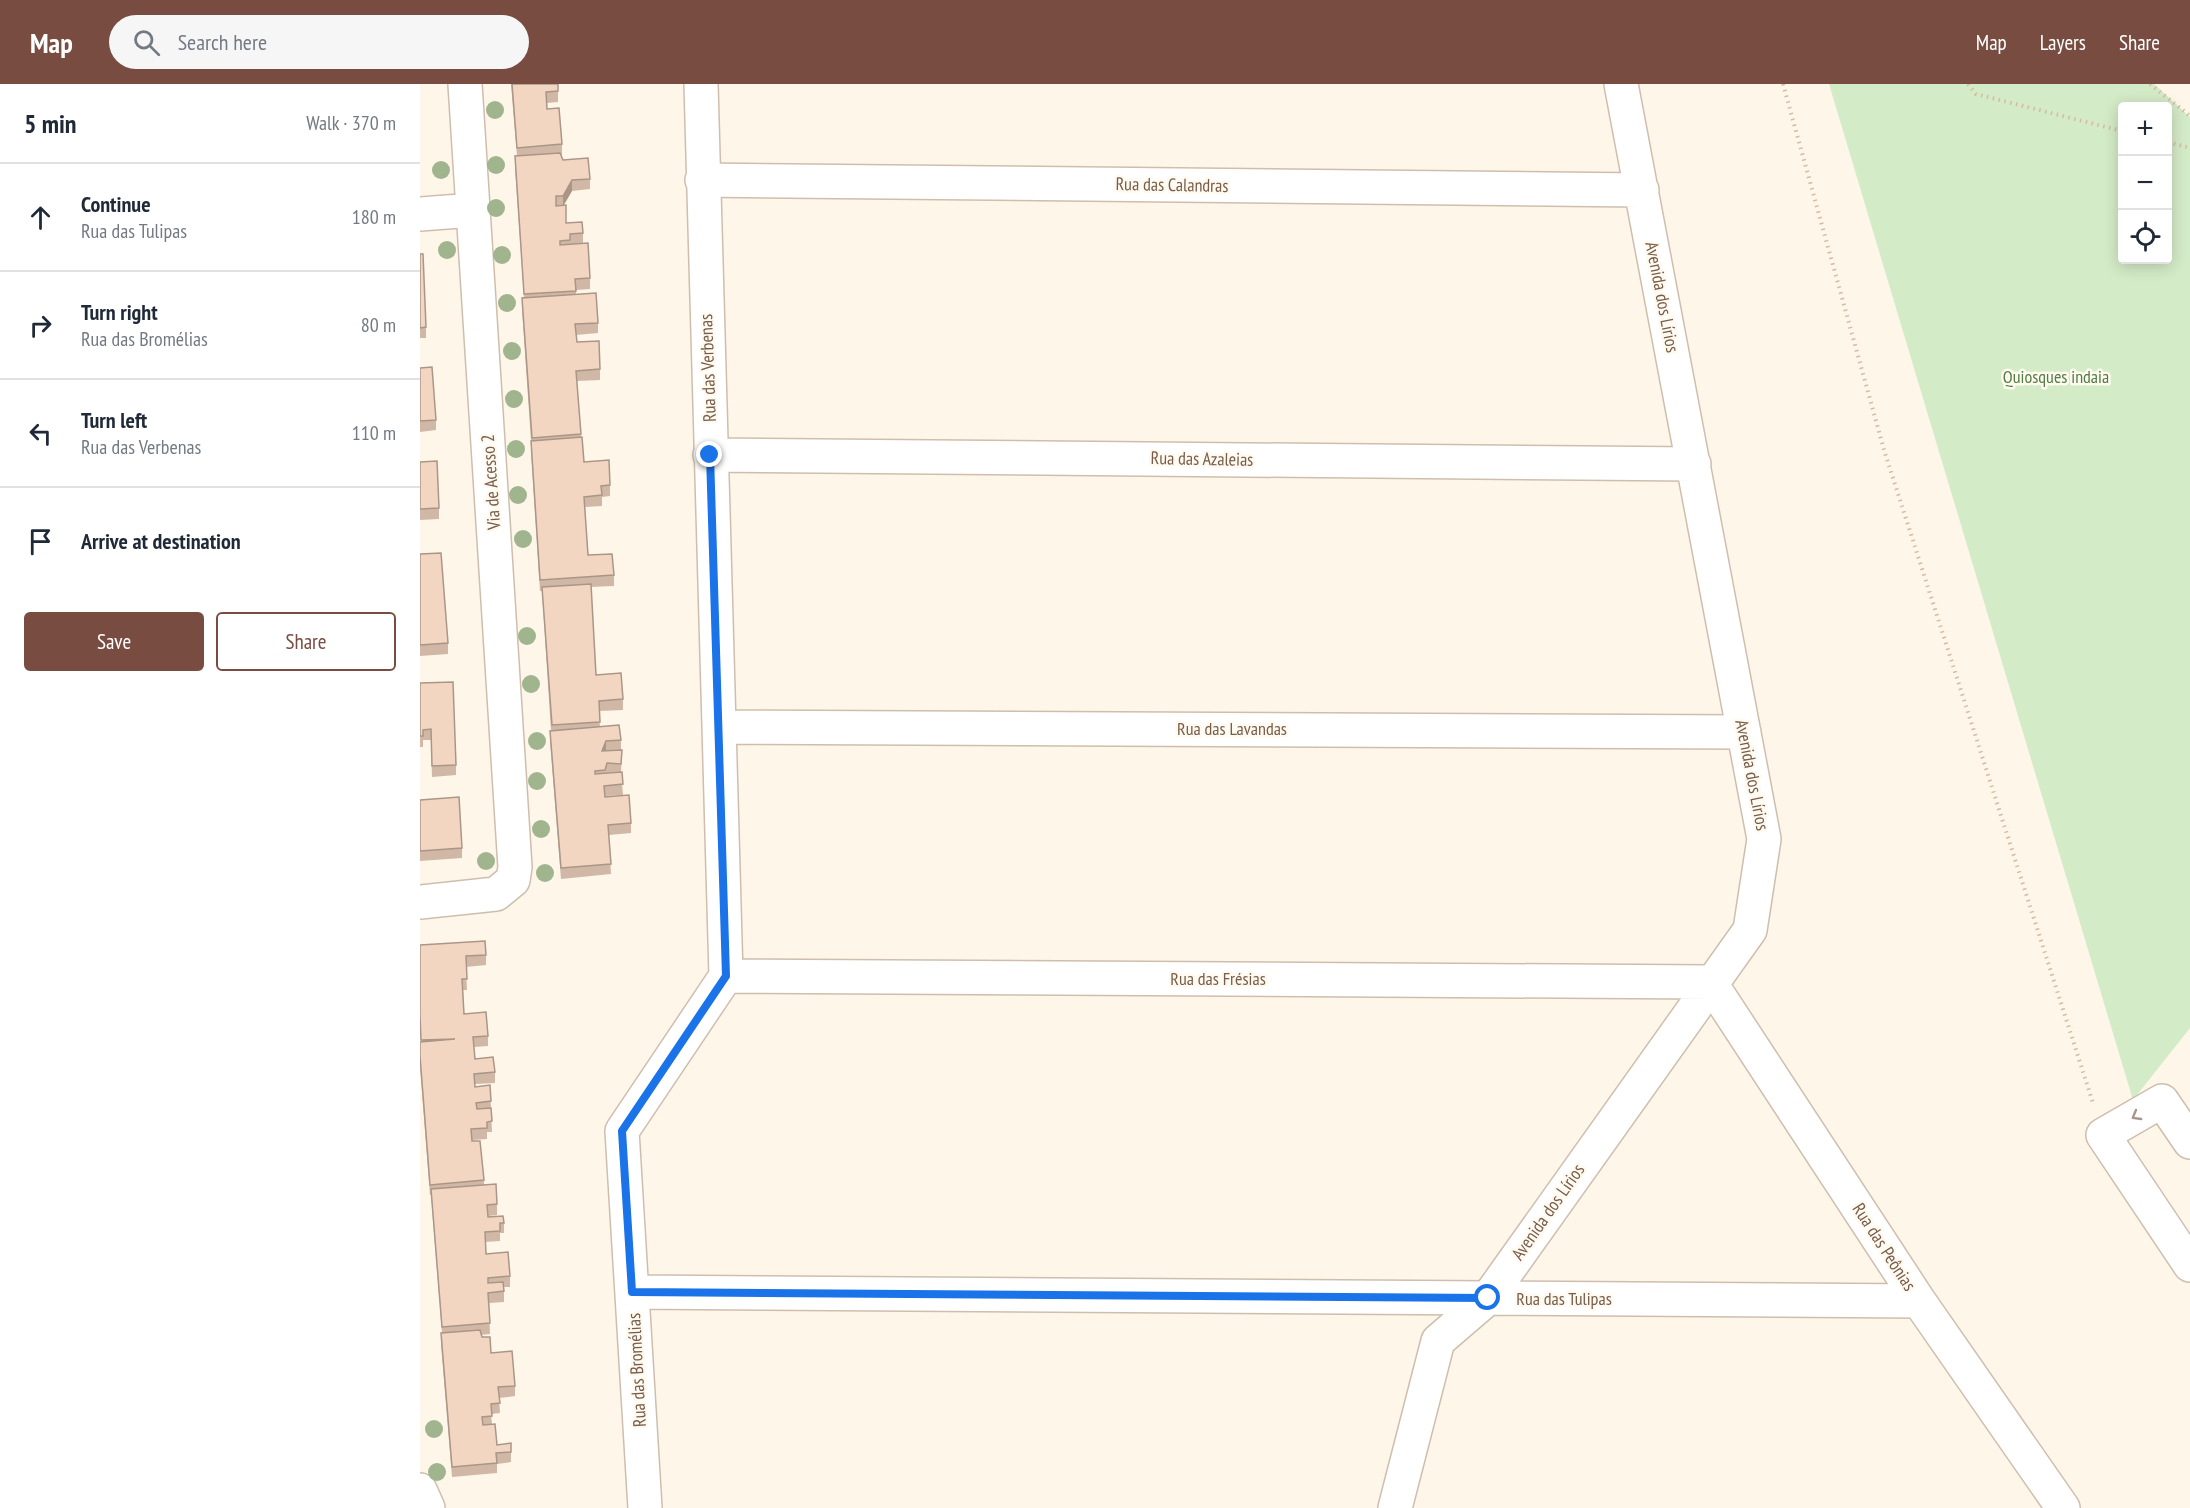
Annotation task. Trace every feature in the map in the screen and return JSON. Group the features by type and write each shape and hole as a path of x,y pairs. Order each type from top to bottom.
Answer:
{"street":[{"name":"Via de Acesso 2","path":"420,902 496,894 513,880 515,867 465,84"},
{"name":"Rua das Verbenas","path":"701,84 726,976"},
{"name":"Avenida dos Lírios","path":"1395,1508 1438,1341 1488,1298 1710,982 1750,930 1764,839 1621,84"},
{"name":"Rua das Calandras","path":"702,180 1642,190"},
{"path":"420,214 473,210"},
{"name":"Rua das Azaleias","path":"710,455 1694,464"},
{"name":"Rua das Lavandas","path":"719,727 1744,732"},
{"name":"Rua das Frésias","path":"726,976 1710,982"},
{"name":"Rua das Bromélias","path":"645,1508 622,1131 726,976"},
{"name":"Rua das Peônias","path":"1710,982 1919,1301 2063,1508"},
{"path":"2190,1142 2162,1101 2103,1136 2190,1265"},
{"name":"Rua das Tulipas","path":"632,1292 1919,1301"},
{"path":"420,1490 428,1508"}],"path":[{"path":"1783,84 1884,450 2103,1136"},
{"path":"1968,84 1976,94 2118,130"},
{"path":"2150,84 2190,116"},
{"path":"2172,143 2190,148"}],"green space":[{"name":"Quiosques indaia","path":"1829,84 2154,84 2190,117 2190,1028 2133,1100"}],"building":[{"path":"512,84 558,84 558,91 546,92 547,109 559,108 562,144 517,148"},
{"path":"560,153 563,160 588,158 590,179 572,180 563,196 556,196 556,206 566,205 566,223 582,222 583,233 570,234 570,240 560,241 560,245 588,243 590,278 575,279 576,291 524,294 515,156"},
{"path":"420,254 423,254 426,327 420,328"},
{"path":"596,293 598,323 575,324 577,342 599,341 600,369 576,371 581,434 532,438 522,298"},
{"path":"432,367 436,420 420,421 420,368"},
{"path":"582,437 584,462 609,460 610,485 601,486 602,495 584,497 588,555 612,554 614,575 540,580 531,441"},
{"path":"437,461 439,508 420,509 420,462"},
{"path":"441,553 448,643 420,645 420,554"},
{"path":"591,584 596,675 621,673 623,699 599,701 600,722 552,725 542,587"},
{"path":"453,682 456,765 432,766 431,729 423,730 423,736 420,736 420,683"},
{"path":"619,725 621,740 606,741 602,751 622,750 621,764 607,763 605,770 595,771 595,774 622,772 623,784 604,786 605,797 629,795 631,823 608,825 611,864 561,868 550,731"},
{"path":"459,797 462,848 420,851 420,800"},
{"path":"485,941 486,955 466,956 467,979 462,979 464,1014 486,1012 488,1036 473,1037 475,1059 493,1057 495,1072 474,1074 475,1087 490,1085 491,1101 476,1103 477,1109 491,1108 492,1121 487,1122 487,1128 471,1129 472,1141 480,1141 484,1180 430,1185 420,1042 455,1039 421,1040 420,945"},
{"path":"496,1184 497,1204 487,1205 488,1217 503,1216 504,1223 500,1223 500,1231 485,1232 486,1254 508,1252 510,1276 488,1278 488,1283 503,1282 504,1291 488,1293 490,1323 442,1327 431,1189"},
{"path":"480,1330 482,1337 490,1337 491,1353 512,1351 515,1386 498,1387 500,1403 491,1404 492,1416 482,1417 483,1425 495,1424 497,1445 511,1443 511,1452 496,1453 497,1463 452,1467 441,1333"}],"route":[{"path":"710,455 726,976 622,1131 632,1292 1488,1298"}]}
